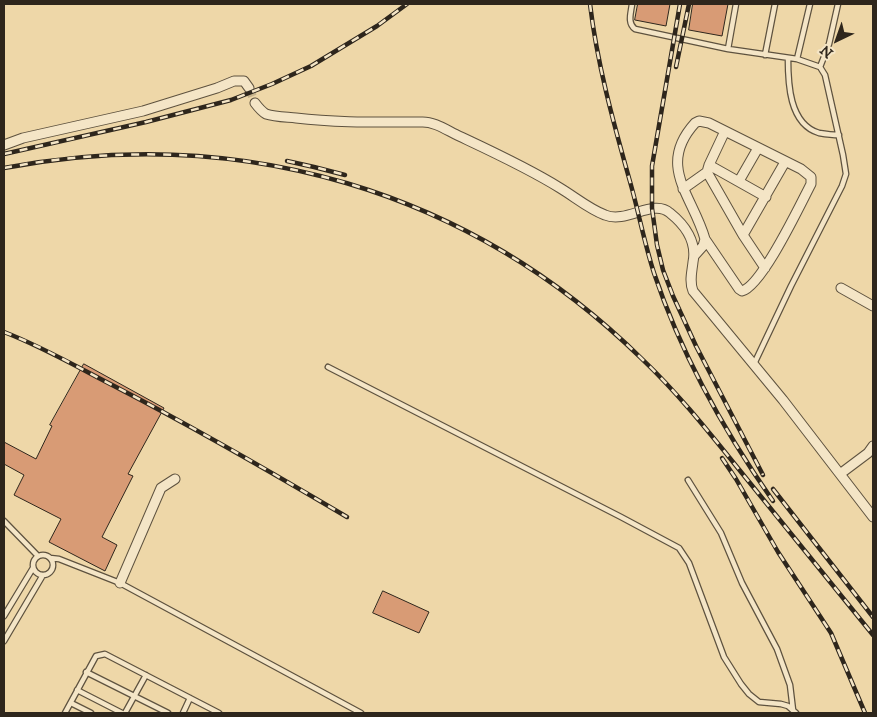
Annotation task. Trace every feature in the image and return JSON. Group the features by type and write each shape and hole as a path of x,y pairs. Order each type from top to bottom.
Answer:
{"street":[{"path":"4,145 23,138 143,111 238,80 244,81 249,88"},
{"path":"256,103 259,109 267,114 312,120 425,122 491,151 559,187 605,215 620,217 652,208 664,208 680,222 691,238 694,256 690,285 693,291 754,365 873,517"},
{"path":"698,121 703,121 758,148 807,173 811,177 811,184 765,268 751,287 742,291 734,283 705,239 683,189 679,176 678,157 681,145 692,126 698,121"},
{"path":"683,189 708,168 725,131"},
{"path":"739,181 758,148"},
{"path":"743,234 785,162"},
{"path":"708,168 739,181 766,197"},
{"path":"708,168 743,234 765,268"},
{"path":"694,256 703,246 705,239"},
{"path":"841,288 873,306"},
{"path":"840,474 868,453 873,446"},
{"path":"120,584 161,488 175,479"}],"lane":[{"path":"632,4 630,21 635,30 728,49 797,60 820,67 825,75 846,174 842,186 791,286 754,365"},
{"path":"728,49 736,4"},
{"path":"765,55 775,4"},
{"path":"797,60 810,4"},
{"path":"820,67 829,44 838,4"},
{"path":"788,58 788,82 794,106 803,122 818,133 839,135"},
{"path":"328,367 679,548 689,563 724,657 741,684 759,702 781,704 795,712"},
{"path":"688,480 721,533 742,584 777,649 790,685 795,712"},
{"path":"4,521 38,556"},
{"path":"4,616 33,568 33,561 38,556 44,555 59,559 120,584 361,713"},
{"path":"4,641 43,575 51,570 53,564 50,558"},
{"path":"33,568 37,573 43,575"},
{"path":"65,713 96,656 104,654 219,713"},
{"path":"86,672 168,713"},
{"path":"77,690 124,713 146,675"},
{"path":"183,713 190,698"},
{"path":"71,703 91,713"}],"building":[{"path":"638,4 670,4 666,26 635,20"},
{"path":"693,4 728,4 722,36 689,30"},
{"path":"84,364 164,408 128,474 133,476 102,537 117,545 105,571 49,542 61,519 14,495 24,475 4,464 4,442 36,459 52,426 50,425"},
{"path":"383,591 429,612 419,633 373,613"}],"tunnel":[{"path":"249,88 255,103"}],"railway":[{"path":"4,154 146,122 231,100 311,66 377,26 407,4"},
{"path":"590,4 601,70 611,113 650,261 665,303 705,391 773,501"},
{"path":"680,4 652,166 652,208 657,245 663,270 673,296 696,346 763,475"},
{"path":"676,67 689,4"},
{"path":"4,168 92,156 179,155 264,164 347,183 427,212 503,252 575,300 657,373 711,435 873,635"},
{"path":"287,161 345,175"},
{"path":"4,332 61,358 175,418 347,517"},
{"path":"722,458 778,552 831,633 865,713"},
{"path":"773,489 873,617"}]}
